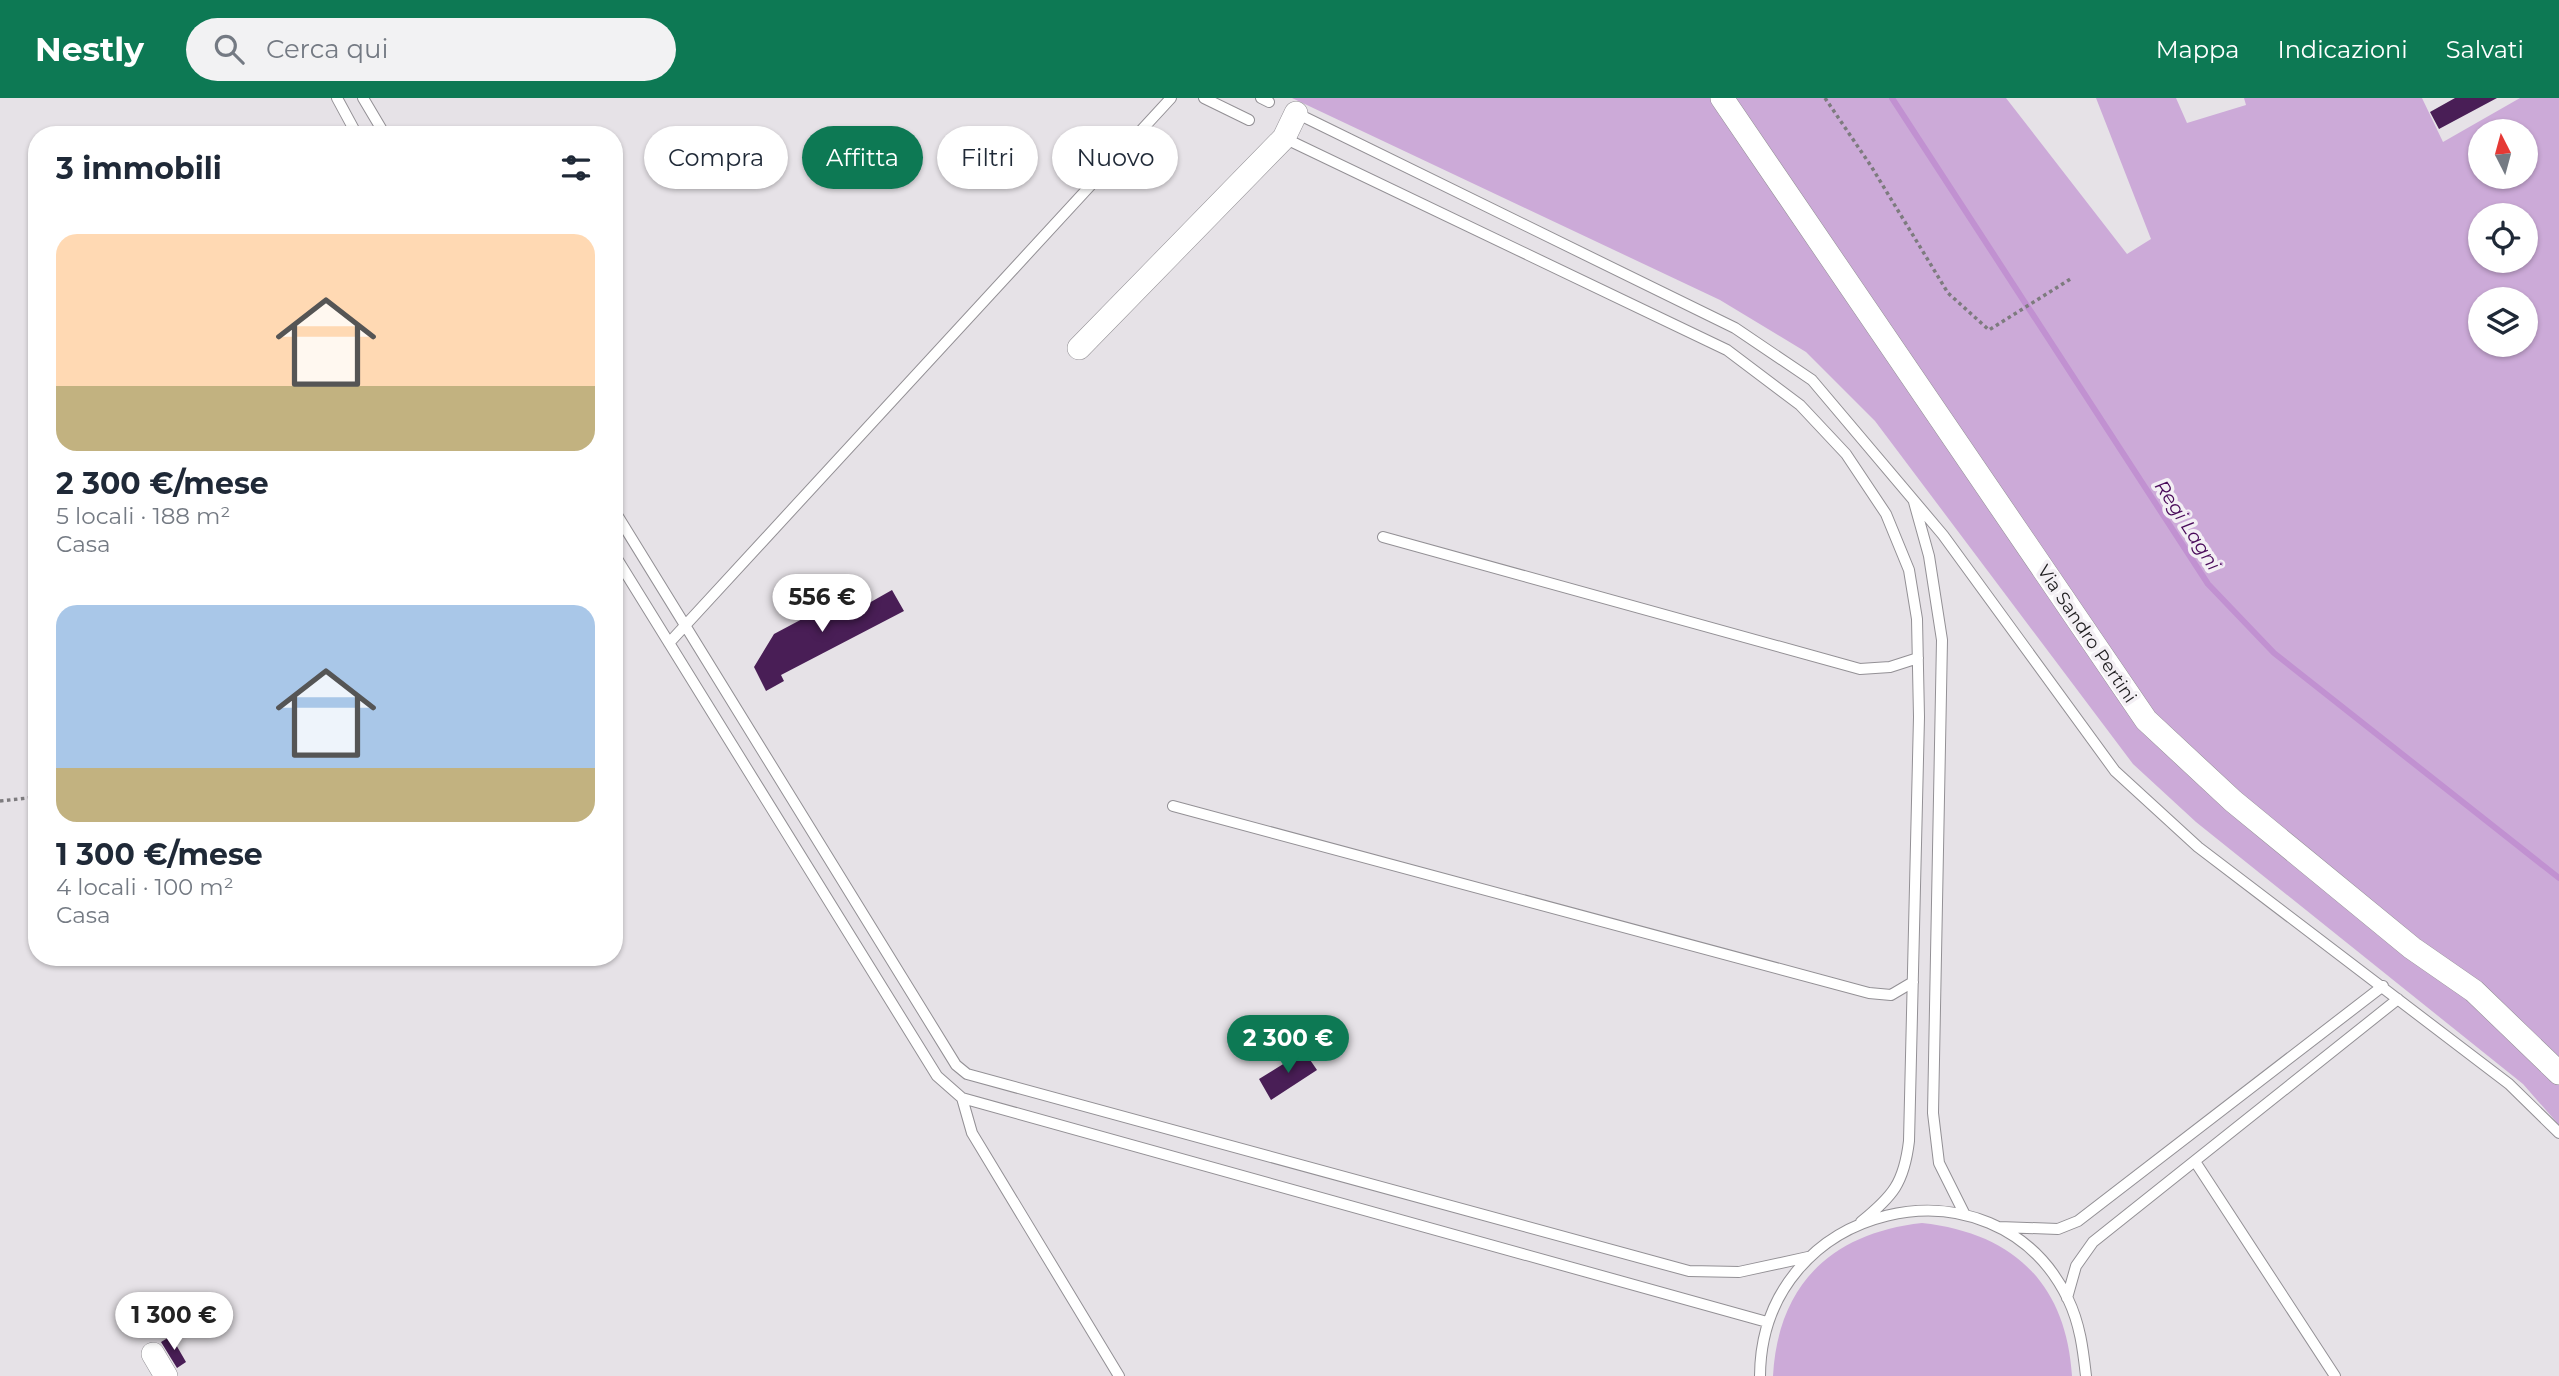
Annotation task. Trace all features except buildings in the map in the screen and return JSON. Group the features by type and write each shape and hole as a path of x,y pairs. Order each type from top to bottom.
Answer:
{"street":[{"name":"Via Sandro Pertini","path":"1722,98 2146,720 2243,809 2412,948 2474,991 2559,1073"},
{"path":"1079,348 1284,138 1296,113"},
{"path":"153,1354 166,1376"}],"lane":[{"path":"337,98 352,126"},
{"path":"363,98 380,126"},
{"path":"669,643 1171,98"},
{"path":"1204,98 1249,120"},
{"path":"1296,113 1723,322 1778,354 1812,380 1839,408 1943,534 2115,771 2198,847 2509,1084 2559,1133"},
{"path":"1284,138 1727,350 1800,405 1846,454 1886,514 1909,570 1917,620 1918,658 1913,982 1906,1171 1889,1200 1808,1257 1784,1287 1767,1322 1760,1355 1760,1376"},
{"path":"1912,496 1929,556 1942,640 1933,1113 1939,1163 1965,1215"},
{"path":"623,524 687,624 956,1065 967,1074 1689,1271 1739,1272 1808,1257"},
{"path":"1383,537 1860,669 1890,667 1918,658"},
{"path":"623,569 937,1076 962,1098 1767,1322"},
{"path":"1173,806 1868,993 1891,995 1913,982"},
{"path":"1994,1226 2058,1229 2078,1221 2383,986"},
{"path":"2067,1298 2076,1266 2093,1242 2196,1163 2398,999"},
{"path":"962,1098 972,1133 1119,1376"},
{"path":"2196,1163 2334,1376"},
{"path":"1861,1222 1912,1210 1965,1215 1994,1226 2023,1244 2040,1261 2067,1298 2081,1336 2086,1376"}],"path":[{"path":"1825,98 1871,166 1948,293 1989,330 2072,278"},
{"path":"0,801 28,798"}],"shaded area":[{"path":"1292,98 2006,98 2127,254 2151,239 2096,98 2176,98 2187,123 2246,105 2244,98 2422,98 2443,142 2468,128 2468,189 2538,189 2538,119 2483,119 2520,98 2559,98 2559,1125 2523,1084 2196,822 2133,764 1875,421 1806,352 1720,300"},
{"path":"1922,1223 1983,1238 2008,1251 2029,1268 2046,1289 2059,1314 2068,1343 2072,1376 1773,1376 1777,1343 1786,1315 1799,1290 1816,1269 1861,1238"}],"waterway":[{"name":"Regi Lagni","path":"1892,98 2208,584 2274,653 2559,878"}]}
